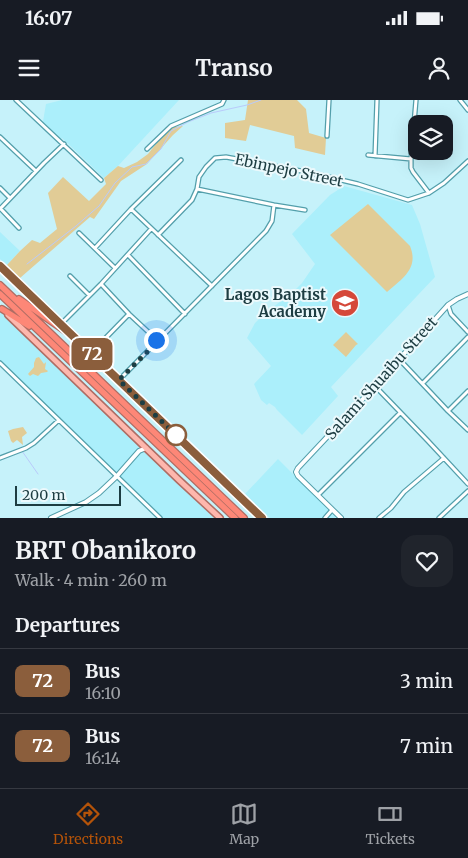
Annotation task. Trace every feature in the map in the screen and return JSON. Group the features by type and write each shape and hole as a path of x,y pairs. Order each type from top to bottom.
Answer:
{"highway":[{"path":"0,284 244,518"},
{"path":"6,290 71,335"},
{"path":"0,294 235,518"},
{"path":"1,308 41,334"}],"main road":[{"path":"0,266 262,518"},
{"path":"1,308 220,518"}],"street":[{"path":"16,100 101,180"},
{"path":"147,149 171,126 222,104 224,100"},
{"path":"327,136 329,100"},
{"path":"375,156 377,100"},
{"path":"415,115 416,100"},
{"path":"460,100 468,110"},
{"path":"0,137 36,171"},
{"path":"19,228 0,209 64,144"},
{"path":"368,155 408,159"},
{"name":"Ebinpejo Street","path":"158,235 192,200 197,189 199,177 215,158 226,156 312,173 358,184 406,200 428,193 467,165"},
{"path":"95,248 131,209 181,160"},
{"path":"411,160 413,172 428,193"},
{"path":"0,188 10,198"},
{"path":"197,189 305,210"},
{"path":"119,380 266,231 272,221 274,205"},
{"path":"131,209 212,286"},
{"path":"61,324 152,229"},
{"path":"79,233 115,268"},
{"path":"128,255 185,314"},
{"path":"70,276 90,295"},
{"path":"100,284 158,341"},
{"name":"Salami Shuaibu Street","path":"318,495 298,476 296,472 298,468 448,305 468,294"},
{"path":"448,305 451,314 468,332"},
{"path":"91,353 129,314"},
{"path":"423,383 468,337"},
{"path":"399,358 468,430"},
{"path":"0,363 160,518"},
{"path":"375,386 468,484"},
{"path":"448,411 468,391"},
{"path":"341,518 318,495 400,414"},
{"path":"0,458 34,444 59,420"},
{"path":"139,451 140,442"},
{"path":"54,517 86,502 99,493 139,451 147,448"},
{"path":"379,518 391,508 404,492 444,458"},
{"path":"439,518 468,490"},
{"path":"325,518 332,510"}],"shaded area":[{"path":"62,100 179,100 118,166 104,178 62,138 57,142 42,127 46,104"},
{"path":"248,100 297,100 306,109 309,133 326,138 325,155 295,148 294,136 250,125 246,141 225,138 225,123 245,120"},
{"path":"183,126 147,164 121,181 94,219 90,217 20,278 7,265 32,240 40,243 57,229 48,193 63,177 89,201 106,184 104,178 118,166 124,168 137,162 148,154 173,127"},
{"name":"Lagos Baptist Academy","path":"344,186 412,205 420,224 435,277 331,387 338,396 302,435 275,407 269,403 267,405 261,400 254,384 271,366 247,338 255,323 294,291 315,264 292,234 330,195"},
{"path":"368,204 410,246 412,254 411,267 408,272 387,292 330,235"},
{"path":"0,232 20,251 7,265 0,259"},
{"path":"0,308 214,518 159,518 0,364"},
{"path":"346,332 358,344 346,357 333,345"},
{"path":"39,357 44,364 46,362 45,369 48,371 38,376 33,374 30,376 28,374 34,367 36,358"},
{"path":"23,427 27,433 22,437 23,445 17,440 13,443 8,431"},
{"path":"278,459 335,518 270,518 245,494"}],"waterway":[{"path":"27,264 99,206 115,183 132,167 146,164 161,149 171,131 211,113 261,100"},
{"path":"22,451 38,474"}],"bus line":[{"name":"72","path":"0,266 262,518"}],"place":[{"name":"Lagos Baptist Academy","path":"345,303"}],"route":[{"path":"156,340 158,341 119,380 176,435"}]}
